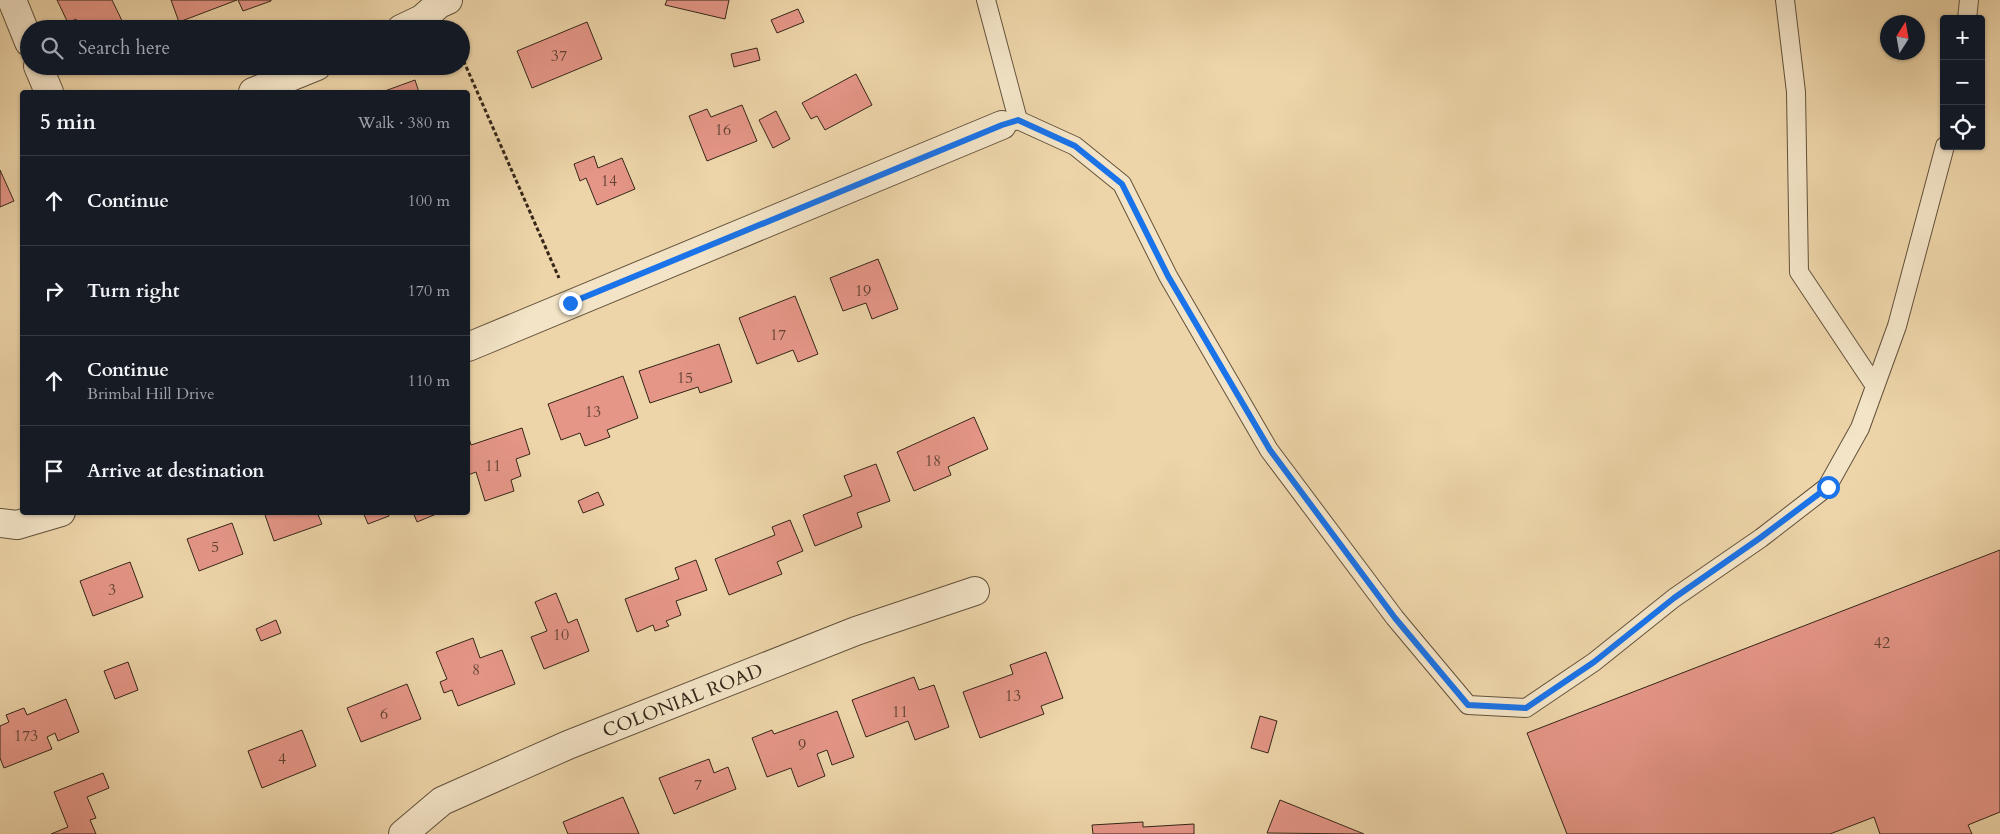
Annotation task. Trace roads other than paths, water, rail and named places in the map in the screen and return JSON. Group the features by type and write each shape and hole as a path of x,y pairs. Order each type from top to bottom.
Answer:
{"street":[{"path":"12,0 20,20"},
{"path":"420,20 442,1"},
{"path":"42,75 48,90"},
{"path":"258,90 295,75"},
{"path":"470,346 570,303 1010,122"},
{"path":"6,530 52,515"},
{"name":"COLONIAL ROAD","path":"403,834 442,801 568,745 856,631 975,591"}],"lane":[{"path":"986,0 1010,122 1075,146 1122,184 1168,276 1270,450 1395,618 1468,705 1526,708 1594,662 1674,598 1760,538 1828,487 1860,428 1897,326 1944,150"},
{"path":"1784,0 1796,92 1799,272 1875,386"},
{"path":"1967,15 1969,0"}]}
